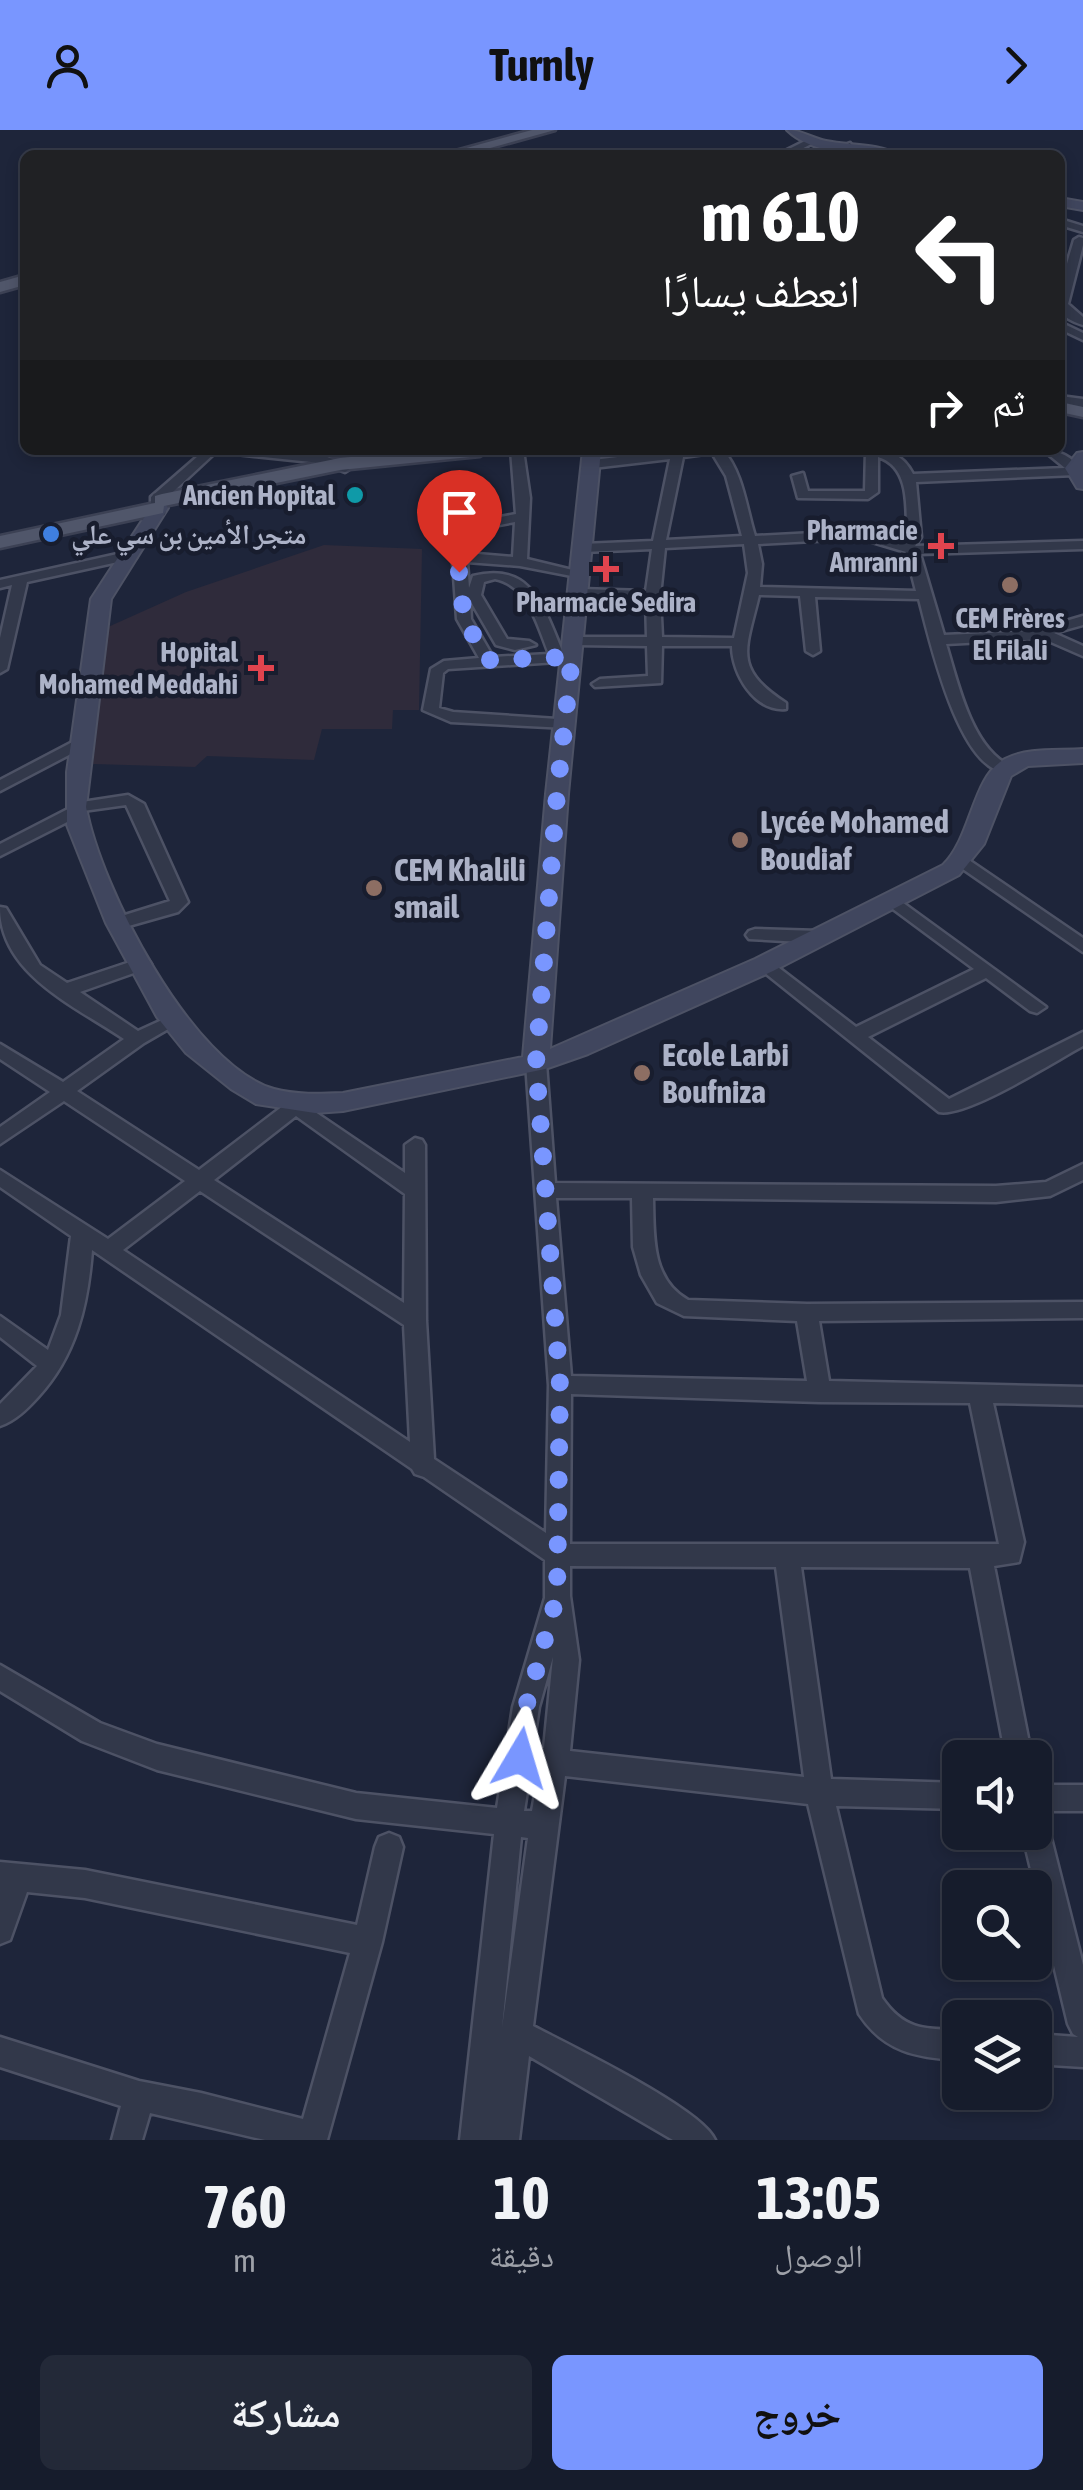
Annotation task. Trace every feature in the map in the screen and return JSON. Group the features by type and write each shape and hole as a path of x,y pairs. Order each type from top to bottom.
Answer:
{"main road":[{"path":"468,150 548,130"},
{"path":"793,130 810,142 869,150"},
{"path":"0,539 342,466 433,455"},
{"path":"536,1063 557,794 567,723 564,649 581,584 592,457"},
{"path":"157,504 132,554 101,599 75,810 91,862 118,923 174,1021 195,1047 240,1083 266,1097 293,1104 343,1102 536,1063 764,965 895,902 963,861 974,844 988,800 1004,768 1022,760 1083,756"}],"street":[{"path":"793,150 810,142"},
{"path":"841,150 850,146"},
{"path":"1065,297 1082,236"},
{"path":"157,504 207,455"},
{"path":"269,455 342,466"},
{"path":"517,455 523,516 520,562"},
{"path":"592,457 620,455"},
{"path":"600,684 656,680 653,596 658,544 676,455"},
{"path":"718,455 732,471 755,572 738,642 741,672 763,696 781,706"},
{"path":"798,476 803,495 868,495 872,492 872,455"},
{"path":"894,455 907,468 914,537 909,549 928,594 972,734 991,763 1004,768"},
{"path":"1056,455 1079,470"},
{"path":"908,478 1079,470"},
{"path":"487,660 464,618 458,534 462,529 523,516"},
{"path":"583,548 862,535 909,549 1083,545"},
{"path":"0,584 132,554"},
{"path":"459,557 520,562 581,584 653,596"},
{"path":"500,574 516,582 564,649 501,642 474,595 478,578 500,574"},
{"path":"0,669 21,579"},
{"path":"753,591 928,594"},
{"path":"807,592 813,652"},
{"path":"1035,635 1083,620"},
{"path":"940,640 1035,635 1054,638 1083,652"},
{"path":"567,723 432,712 438,669 564,649 655,642 738,642"},
{"path":"0,786 84,741"},
{"path":"0,851 75,810 128,800 136,804 178,902 172,908 118,923"},
{"path":"963,861 1083,946"},
{"path":"895,902 1037,1007"},
{"path":"0,912 33,969 137,1039"},
{"path":"755,936 819,937"},
{"path":"64,991 142,964"},
{"path":"764,965 946,1107 972,1098 1083,1038"},
{"path":"854,1036 987,970"},
{"path":"0,1136 137,1039 174,1021"},
{"path":"0,1050 416,1321"},
{"path":"504,2140 566,1660 557,1596 560,1385 536,1063"},
{"path":"107,1251 293,1104 415,1191"},
{"path":"415,1145 416,1321 423,1467"},
{"path":"547,1190 996,1194 1050,1188 1083,1171"},
{"path":"0,1177 558,1555 1010,1554 1013,1550 980,1395"},
{"path":"642,1190 644,1248 652,1275 665,1297 684,1308 807,1313 1083,1310"},
{"path":"0,1417 22,1401 52,1365 66,1340 76,1304 82,1235"},
{"path":"807,1313 820,1393"},
{"path":"0,1326 52,1365"},
{"path":"560,1385 1083,1396"},
{"path":"787,1554 819,1792 868,2004 880,2023 895,2036 916,2043 942,2045"},
{"path":"980,1557 1016,1740"},
{"path":"475,2140 509,1822 526,1707 557,1596"},
{"path":"0,1677 91,1732 157,1757 356,1806 543,1826"},
{"path":"520,1758 819,1792 942,1795"},
{"path":"1052,1798 1083,1798"},
{"path":"0,2052 139,2096 312,2139 368,1942 389,1848"},
{"path":"1040,1850 1083,2024"},
{"path":"0,1930 9,1876 85,1884 368,1942"},
{"path":"515,2032 659,2112 700,2140"},
{"path":"1052,2050 1083,2052"},
{"path":"127,2140 139,2096"}],"shaded area":[{"name":"Hopital Mohamed Meddahi","path":"324,545 422,549 419,710 393,710 392,729 322,729 314,760 207,756 195,767 93,764 108,627 186,592"}],"place":[{"name":"Ancien Hopital","path":"355,495"},
{"name":"متجر الأمين بن سي علي","path":"51,534"},
{"name":"Pharmacie Amranni","path":"941,546"},
{"name":"Pharmacie Sedira","path":"606,569"},
{"name":"CEM Frères El Filali","path":"1010,585"},
{"name":"Hopital Mohamed Meddahi","path":"261,668"},
{"name":"Lycée Mohamed Boudiaf","path":"740,840"},
{"name":"CEM Khalili smail","path":"374,888"},
{"name":"Ecole Larbi Boufniza","path":"642,1073"}],"route":[{"path":"459,572 464,618 487,660 572,657 536,1063 560,1385 557,1596 526,1707 520,1758"}]}
